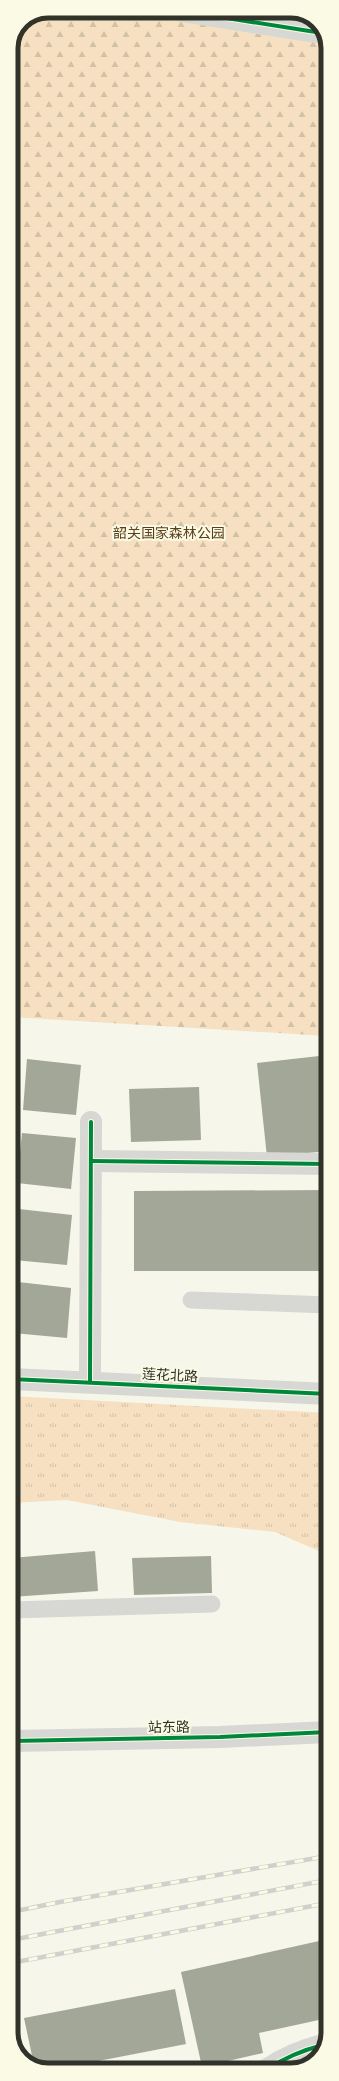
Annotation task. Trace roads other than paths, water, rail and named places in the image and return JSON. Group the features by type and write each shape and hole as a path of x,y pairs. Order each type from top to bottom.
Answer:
{"street":[{"path":"227,18 317,32"},
{"path":"90,1382 91,1122"},
{"path":"91,1161 321,1164"},
{"name":"莲花北路","path":"18,1379 321,1394"},
{"name":"站东路","path":"18,1740 220,1737 321,1732"},
{"path":"275,2063 302,2051 318,2046"}],"lane":[{"path":"191,1300 321,1305"},
{"path":"18,1610 212,1604"}],"railway":[{"path":"18,1911 321,1857"},
{"path":"18,1939 321,1881"},
{"path":"18,1962 321,1904"}],"park label":[{"name":"韶关国家森林公园","path":"169,533"}]}
